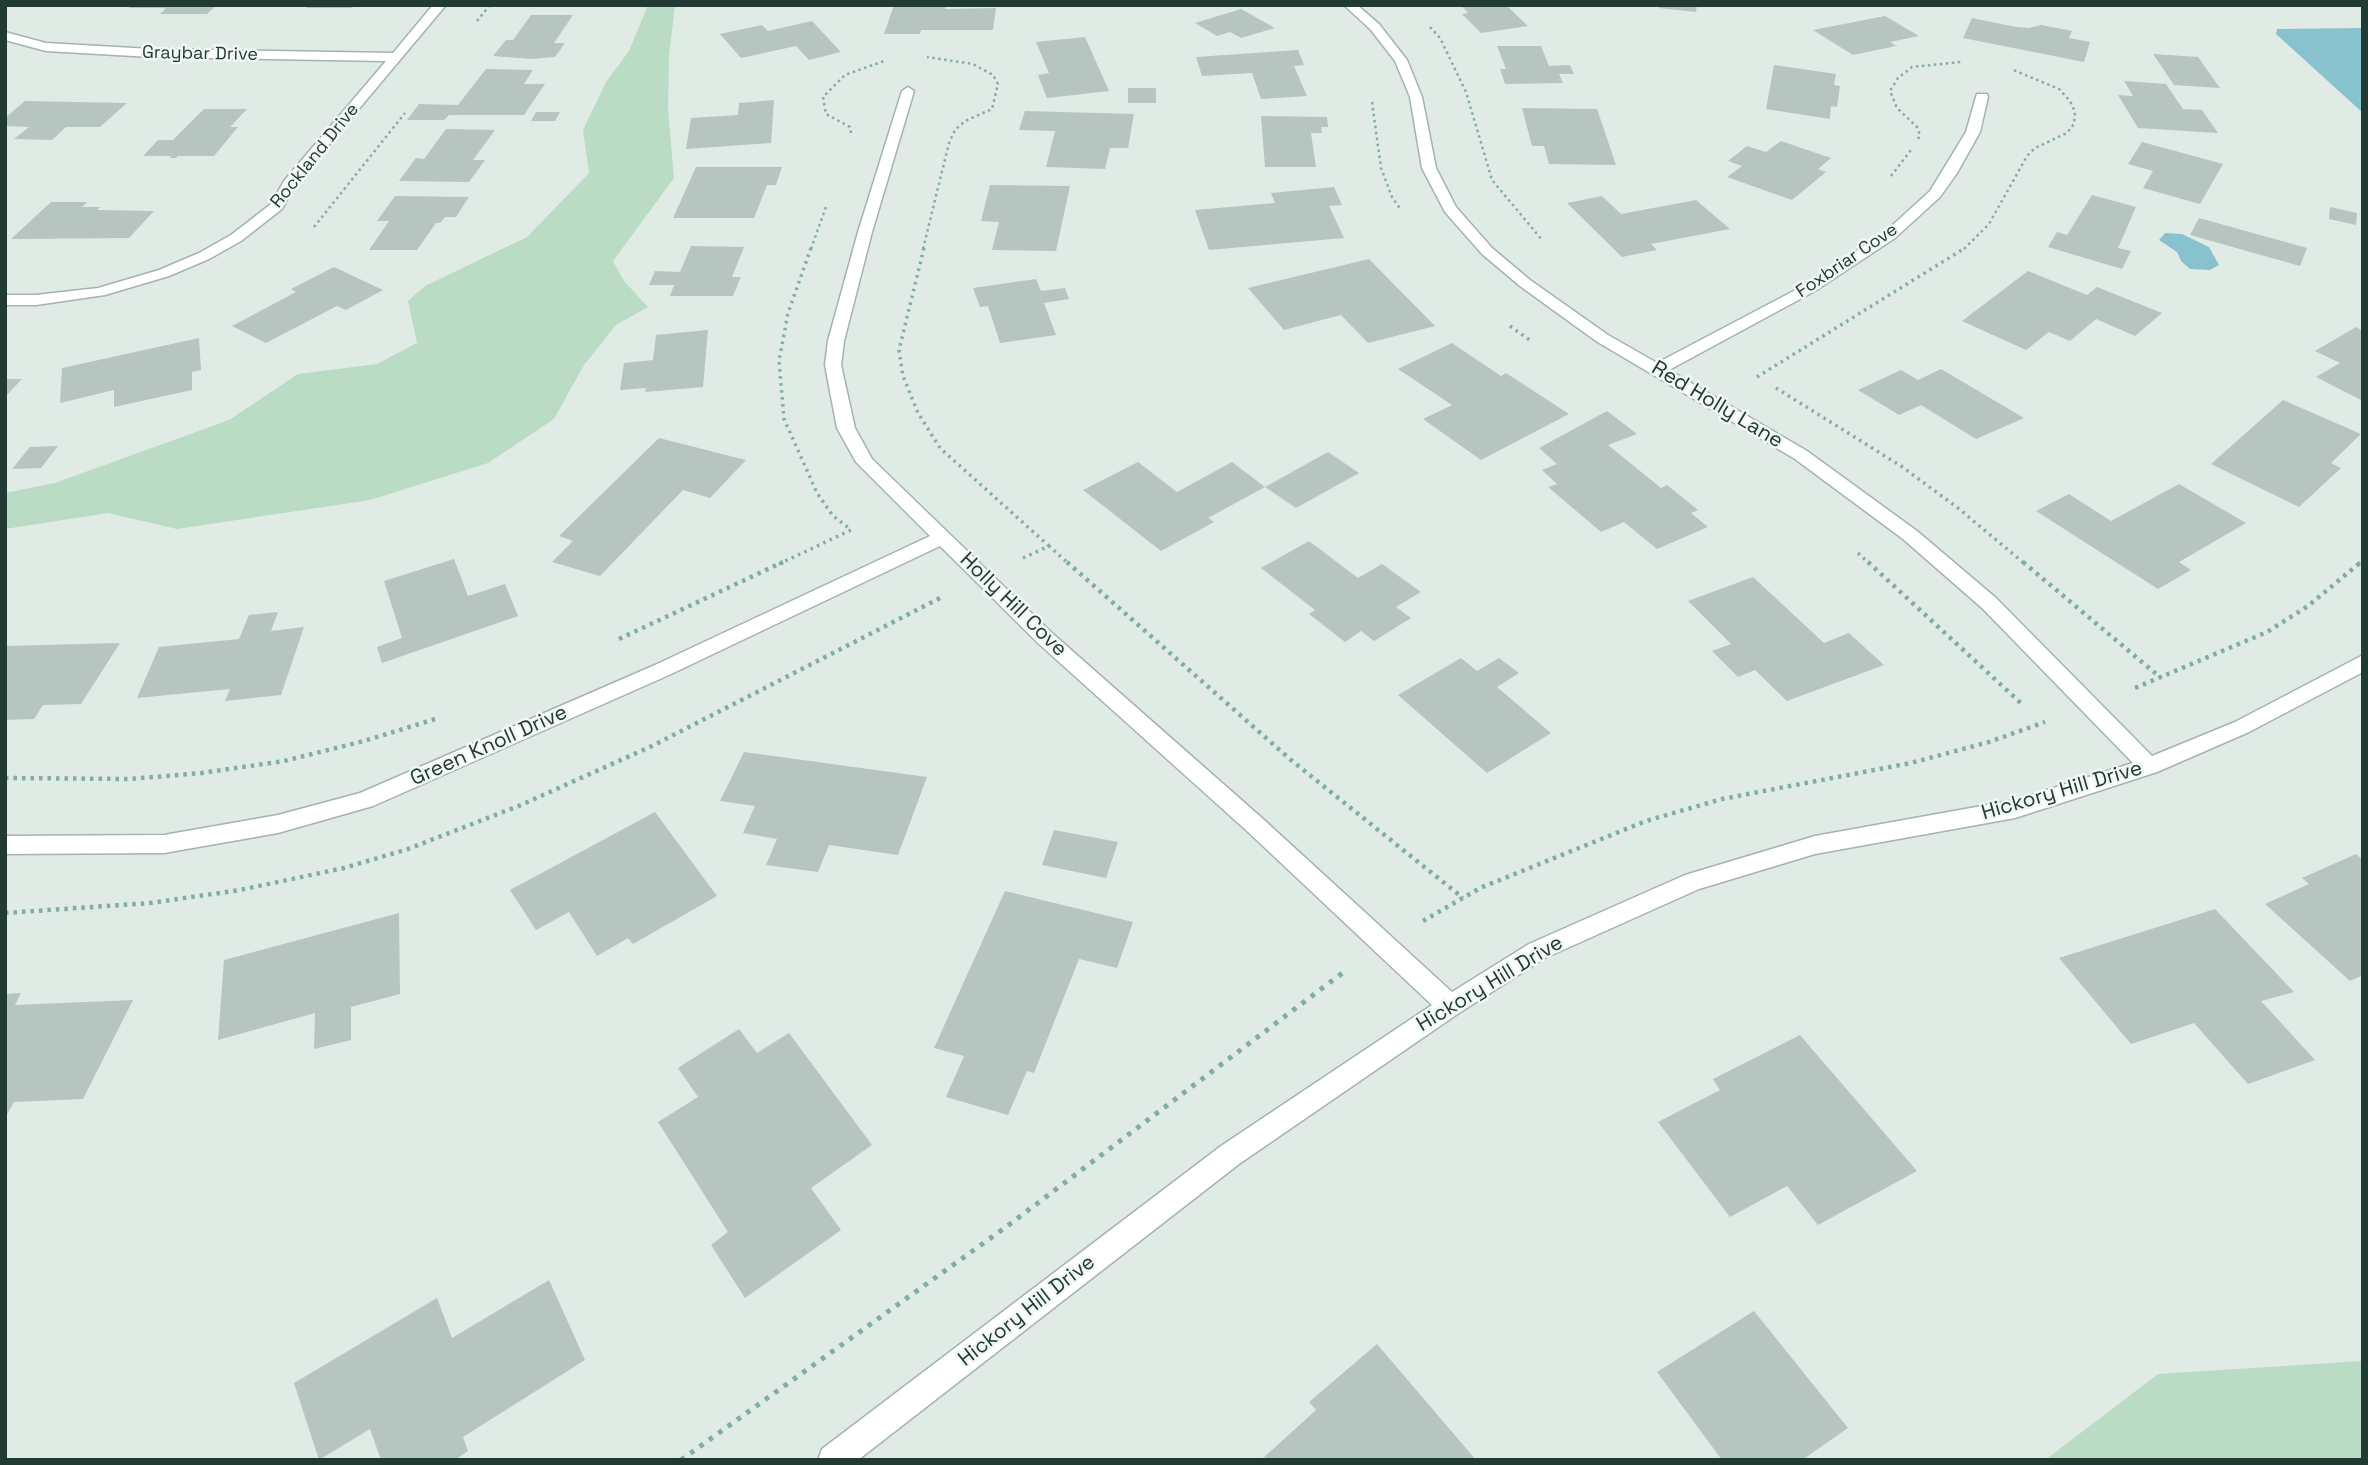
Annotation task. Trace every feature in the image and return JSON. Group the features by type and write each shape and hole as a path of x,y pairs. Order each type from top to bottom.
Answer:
{"street":[{"name":"Rockland Drive","path":"5,300 36,300 89,294 164,272 204,256 263,219 276,206 289,184 440,5"},
{"name":"Red Holly Lane","path":"1350,5 1376,27 1401,60 1416,97 1429,168 1450,209 1487,251 1525,283 1602,338 1801,456 1901,528 1989,603 2149,766"},
{"name":"Graybar Drive","path":"5,36 46,47 151,53 397,57"},
{"name":"Holly Hill Cove","path":"908,91 836,341 833,365 846,428 866,461 1046,639 1450,1006"},
{"name":"Foxbriar Cove","path":"1657,370 1810,288 1890,235 1935,194 1950,173 1973,132 1982,97"},
{"name":"Green Knoll Drive","path":"5,845 164,844 278,824 365,800 662,670 944,537"},
{"name":"Hickory Hill Drive","path":"833,1460 1230,1155 1450,1006 1537,951 1693,882 1815,845 2015,809 2149,766 2242,727 2325,685 2363,662"}],"path":[{"path":"1424,22 1440,38 1466,92 1492,180 1548,247"},
{"path":"1888,180 1920,135 1917,127 1897,108 1891,90 1898,78 1912,67 1936,62 1973,63"},
{"path":"1757,377 1959,254 1989,223 2027,156 2035,148 2067,133 2074,124 2075,112 2070,101 2059,89 2003,67"},
{"path":"1701,346 1757,377 1901,466 1958,508 2161,678"},
{"path":"609,644 850,529 933,602"},
{"path":"5,913 150,904 240,890 344,868 408,849 521,805 652,746 933,602 1049,546 1291,760 1463,898"},
{"path":"681,1460 1006,1227 1343,972 1463,898 1552,857 1646,821 1722,799 1911,764 1989,742 2090,706 2267,632 2308,606 2350,574 2363,560"},
{"path":"5,778 130,779 284,761 364,741 448,715"}],"green space":[{"path":"648,5 675,5 669,55 668,110 674,178 613,261 624,281 648,307 616,325 584,365 554,419 488,463 370,500 177,529 108,513 5,529 5,493 55,483 229,420 298,374 377,364 417,343 408,301 425,286 527,237 589,173 583,130 606,82 629,51"},
{"path":"2363,1361 2363,1460 2045,1460 2158,1374"}],"water":[{"path":"2363,28 2363,113 2276,34 2277,29"},
{"path":"2165,233 2182,234 2209,247 2219,265 2210,270 2190,269 2181,261 2177,252 2159,240"}],"building":[{"path":"129,5 217,5 207,14 160,14 166,8 129,8"},
{"path":"309,5 355,5 352,8 306,8"},
{"path":"894,5 946,5 945,9 996,8 993,30 921,30 920,34 884,34"},
{"path":"1461,5 1506,5 1528,26 1481,33 1462,14 1468,13"},
{"path":"1660,5 1697,5 1696,12 1659,8"},
{"path":"1241,9 1275,28 1241,38 1230,32 1217,36 1195,23"},
{"path":"531,15 573,15 554,43 565,43 555,57 531,59 493,56 506,40 513,40"},
{"path":"1885,16 1919,36 1890,42 1896,46 1853,55 1813,30"},
{"path":"1972,18 2016,27 2041,25 2072,31 2069,38 2090,42 2084,62 1963,38"},
{"path":"812,21 841,52 809,60 796,46 741,58 720,34 762,25 768,31"},
{"path":"1085,37 1109,91 1047,98 1038,75 1049,73 1036,42"},
{"path":"1497,46 1541,46 1549,66 1570,65 1574,74 1559,74 1563,83 1505,84 1500,69 1506,69"},
{"path":"1298,50 1304,65 1294,66 1307,96 1261,99 1252,73 1202,76 1196,57"},
{"path":"2153,54 2198,57 2220,88 2174,85"},
{"path":"1774,65 1836,74 1834,85 1840,86 1837,107 1831,106 1830,119 1766,109"},
{"path":"486,69 533,70 524,84 545,84 524,115 449,115 444,120 407,120 419,104 458,105"},
{"path":"2124,81 2166,84 2183,109 2202,110 2218,133 2138,128 2118,95 2133,96"},
{"path":"1128,88 1156,88 1156,103 1128,103"},
{"path":"774,100 771,143 686,149 691,118 738,115 739,103"},
{"path":"25,101 127,103 100,127 66,127 52,140 14,139 29,127 5,126 5,118"},
{"path":"1522,108 1597,109 1616,165 1549,164 1544,146 1532,146"},
{"path":"204,109 247,109 230,127 238,127 214,156 143,156 158,140 173,140"},
{"path":"1025,111 1134,114 1128,148 1110,148 1105,169 1046,167 1055,131 1019,130"},
{"path":"536,112 560,112 555,121 531,121"},
{"path":"1261,116 1327,117 1328,127 1321,127 1322,133 1311,133 1316,167 1265,167"},
{"path":"446,129 495,130 473,160 485,160 469,182 399,181 416,158 424,159"},
{"path":"1781,141 1831,158 1818,169 1826,172 1792,200 1727,177 1742,166 1728,161 1747,146 1766,152"},
{"path":"2142,142 2223,164 2200,204 2143,188 2153,171 2128,164"},
{"path":"696,167 782,167 776,185 767,185 754,218 673,218"},
{"path":"990,185 1070,186 1056,251 992,250 999,222 981,221"},
{"path":"1334,187 1342,205 1329,206 1344,238 1209,250 1195,210 1275,203 1271,193"},
{"path":"2092,195 2136,207 2118,248 2131,251 2122,269 2048,247 2057,232 2067,235"},
{"path":"395,196 469,197 456,217 445,217 440,223 436,223 417,250 369,250 389,221 377,221"},
{"path":"1602,196 1621,214 1696,200 1730,229 1651,244 1657,250 1622,257 1567,203"},
{"path":"51,202 87,202 82,207 100,207 97,210 154,211 129,238 11,239"},
{"path":"2330,207 2357,213 2356,225 2329,219"},
{"path":"2199,218 2307,248 2300,266 2190,235"},
{"path":"691,246 744,247 732,277 741,277 733,296 670,296 674,285 649,285 655,271 680,272"},
{"path":"1369,259 1435,326 1368,343 1341,315 1284,330 1248,288"},
{"path":"334,267 383,290 346,310 337,306 266,343 232,326 296,292 291,289"},
{"path":"2028,271 2087,295 2097,287 2162,313 2135,336 2096,319 2070,341 2049,332 2026,350 1962,321"},
{"path":"1036,279 1041,291 1065,288 1069,299 1044,303 1056,335 1000,343 988,306 980,307 973,288"},
{"path":"2356,327 2363,331 2363,401 2316,377 2340,363 2315,351"},
{"path":"708,330 703,387 645,392 646,388 620,390 624,363 653,360 656,335"},
{"path":"199,338 201,370 192,372 192,390 114,407 114,390 60,403 62,368"},
{"path":"1452,343 1501,376 1506,373 1569,414 1481,460 1423,419 1452,405 1398,369"},
{"path":"1941,369 2024,418 1976,439 1921,405 1899,415 1858,390 1901,370 1918,380"},
{"path":"5,379 22,379 5,397"},
{"path":"2283,400 2361,434 2331,463 2341,468 2299,507 2211,464"},
{"path":"1607,411 1637,434 1608,445 1661,488 1667,485 1698,510 1691,513 1708,527 1657,549 1624,522 1601,532 1548,487 1557,484 1542,470 1557,464 1539,448"},
{"path":"659,438 746,460 710,498 683,490 600,576 552,562 573,541 559,536"},
{"path":"58,446 41,468 12,469 30,447"},
{"path":"1328,452 1359,473 1296,508 1265,487"},
{"path":"1138,462 1177,492 1232,462 1265,487 1208,518 1214,522 1161,551 1083,490"},
{"path":"2179,484 2246,523 2179,562 2191,570 2158,589 2036,511 2069,494 2111,521"},
{"path":"1309,541 1358,578 1382,564 1421,592 1396,607 1411,618 1374,641 1361,631 1345,642 1309,614 1315,610 1261,568"},
{"path":"454,559 468,596 505,584 518,616 382,663 377,647 402,638 384,581"},
{"path":"1753,577 1824,643 1849,633 1884,665 1787,701 1755,670 1738,677 1712,651 1731,644 1688,601"},
{"path":"278,612 271,631 304,627 281,695 225,701 230,689 137,698 159,647 239,639 249,615"},
{"path":"120,643 81,704 43,705 34,719 5,720 5,646"},
{"path":"1461,658 1477,671 1499,658 1519,673 1497,687 1551,733 1487,773 1398,695"},
{"path":"744,752 927,777 898,855 829,845 818,872 766,865 777,839 743,833 755,806 720,801"},
{"path":"655,812 717,896 633,944 628,938 597,956 569,912 536,930 510,890"},
{"path":"1054,830 1118,842 1106,878 1042,865"},
{"path":"2356,854 2363,860 2363,975 2350,981 2265,904 2309,884 2302,878"},
{"path":"1005,891 1133,922 1117,968 1079,959 1034,1073 1027,1071 1008,1115 946,1097 964,1056 934,1048"},
{"path":"2215,909 2294,992 2261,1001 2315,1060 2248,1084 2194,1023 2131,1044 2059,958"},
{"path":"399,913 400,994 351,1007 351,1040 314,1049 315,1013 218,1040 224,960"},
{"path":"21,993 15,1005 133,1000 83,1099 14,1102 5,1118 5,994"},
{"path":"739,1029 757,1053 789,1033 872,1145 811,1188 841,1230 745,1298 711,1245 728,1232 658,1122 698,1097 678,1068"},
{"path":"1800,1035 1917,1171 1818,1225 1787,1186 1730,1217 1658,1122 1720,1090 1713,1079"},
{"path":"549,1280 585,1360 463,1437 468,1451 455,1460 381,1460 370,1429 319,1460 294,1383 437,1298 452,1338"},
{"path":"1754,1311 1848,1428 1802,1460 1722,1460 1657,1372"},
{"path":"1377,1344 1476,1460 1261,1460 1316,1410 1309,1402"}]}
